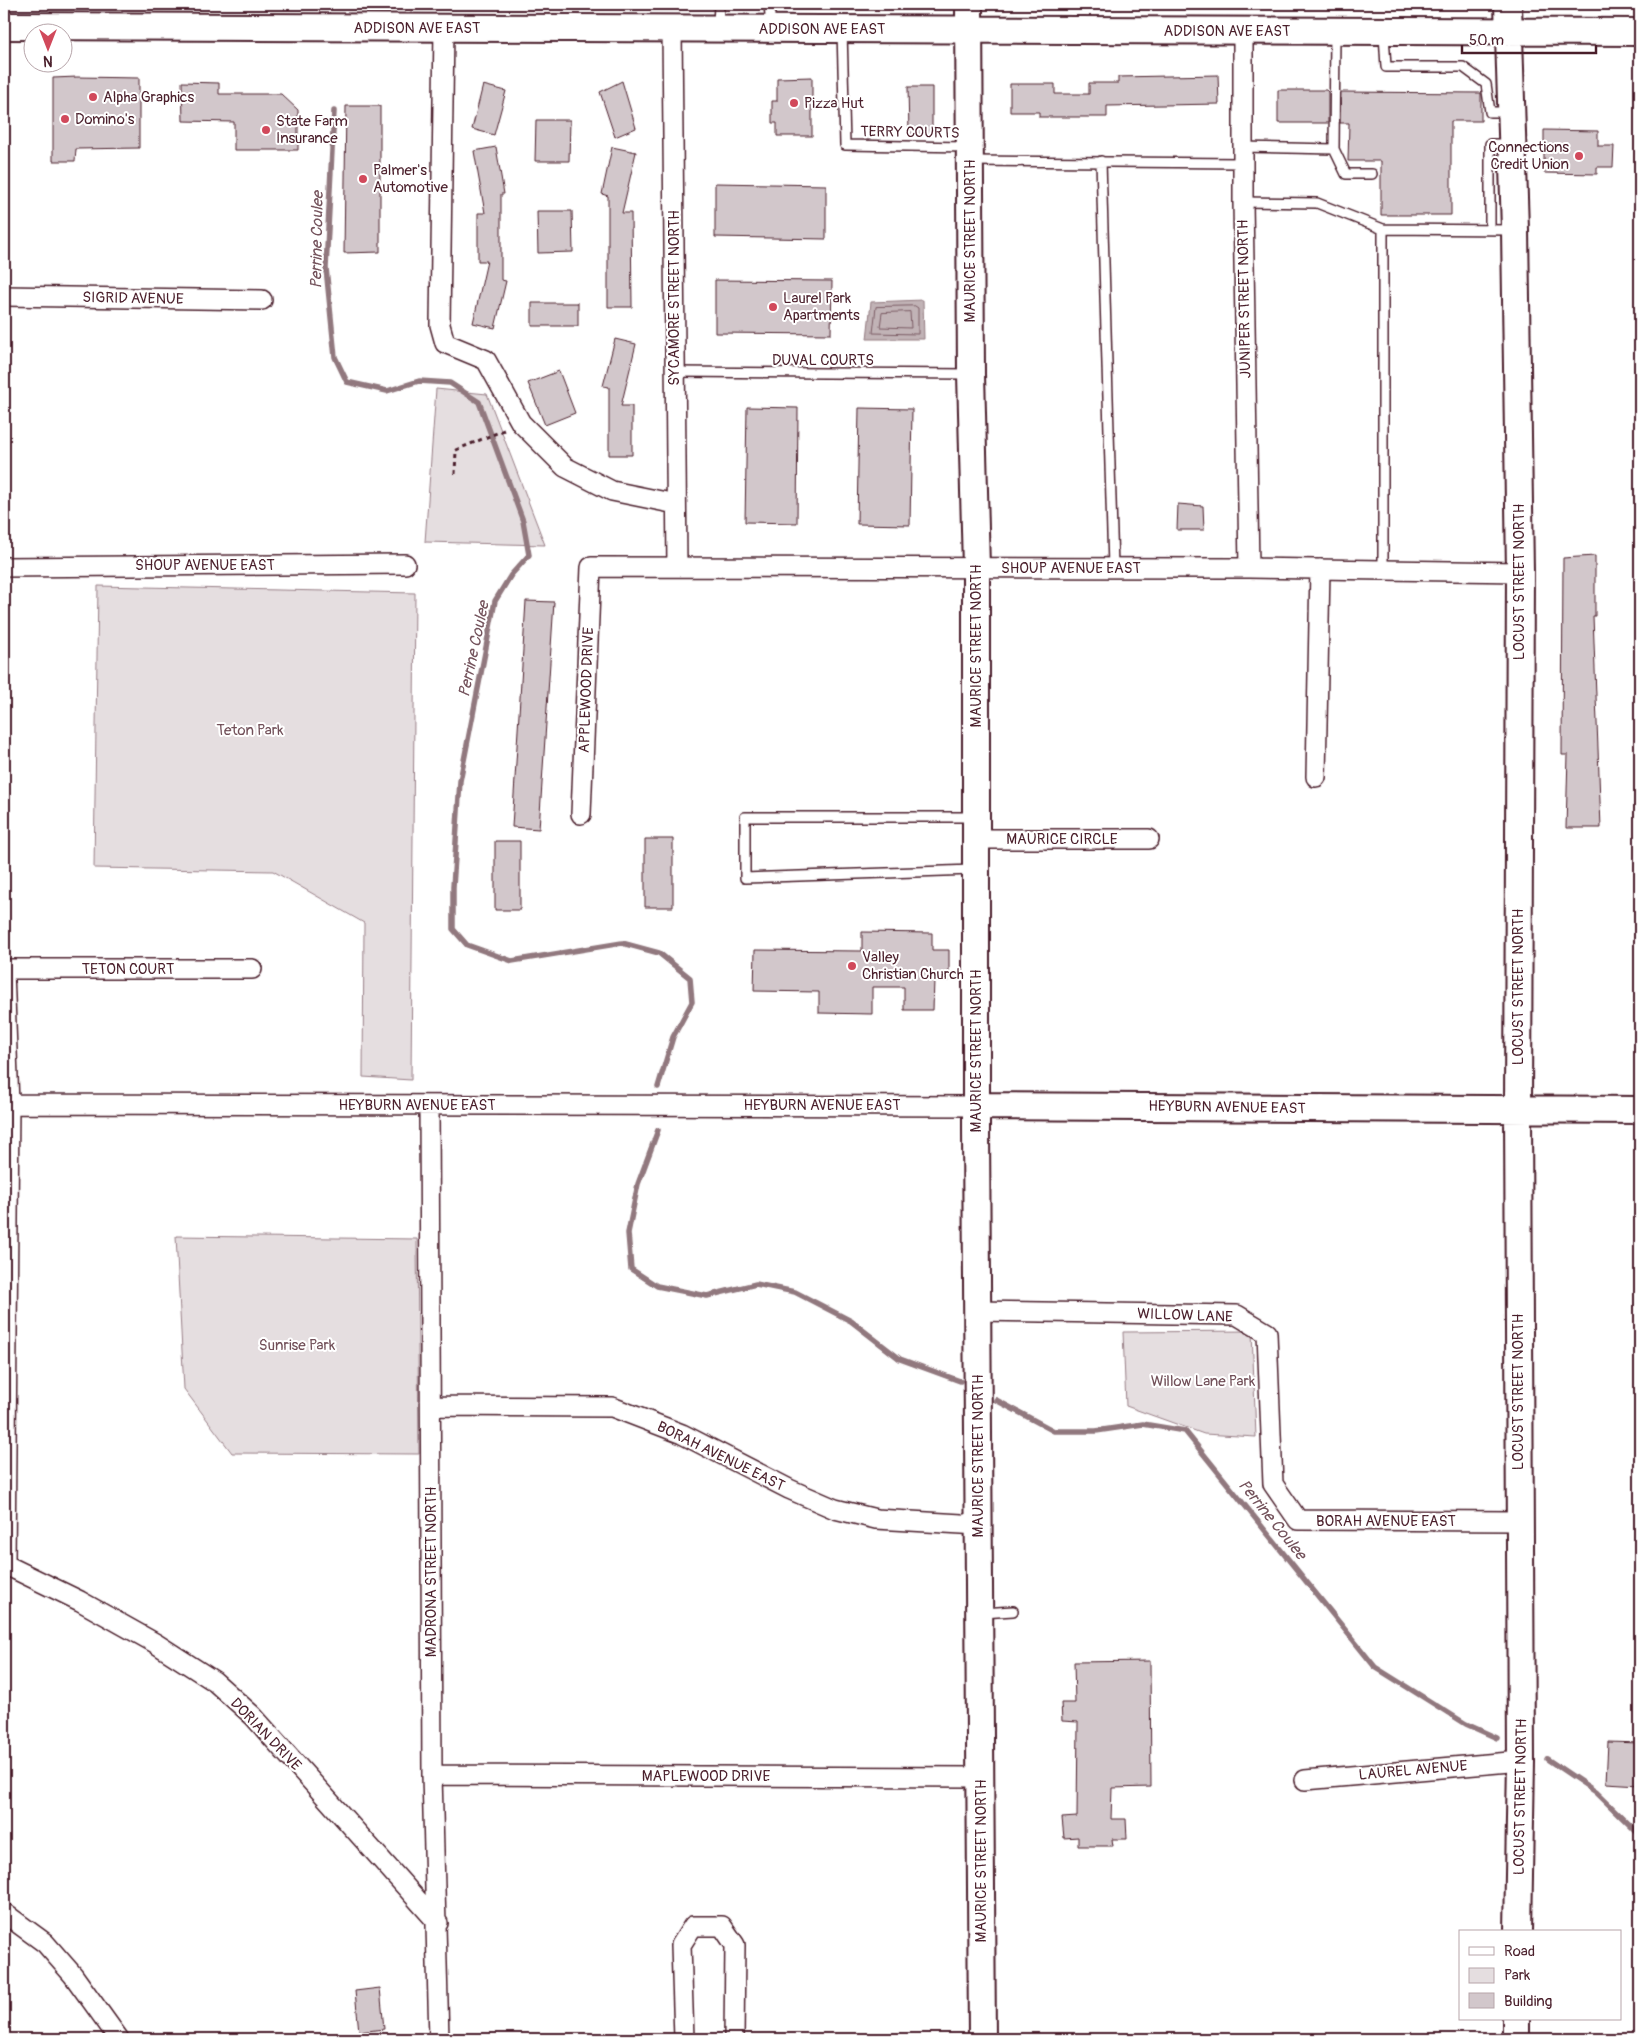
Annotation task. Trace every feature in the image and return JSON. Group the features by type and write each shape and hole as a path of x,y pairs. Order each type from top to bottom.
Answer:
{"street":[{"name":"MAURICE STREET NORTH","path":"969,4 971,374 976,568 975,828 978,1525 980,1777 984,1882 982,2039"},
{"name":"LOCUST STREET NORTH","path":"1508,4 1508,37 1500,112 1512,144 1503,230 1520,572 1518,1111 1521,1761 1518,1930"},
{"name":"ADDISON AVE EAST","path":"4,26 672,29 718,16 770,16 842,29 969,31 1384,31 1508,37 1640,32"},
{"path":"444,28 440,325 446,343 486,360 521,423 565,467 612,491 676,504"},
{"name":"SYCAMORE STREET NORTH","path":"672,29 677,567"},
{"name":"JUNIPER STREET NORTH","path":"1243,31 1242,155 1249,568"},
{"name":"SIGRID AVENUE","path":"4,296 262,300"},
{"name":"SHOUP AVENUE EAST","path":"4,567 405,564"},
{"name":"SHOUP AVENUE EAST","path":"591,566 1112,567 1520,572"},
{"name":"APPLEWOOD DRIVE","path":"581,814 591,566"},
{"path":"1316,777 1320,570"},
{"name":"MAURICE CIRCLE","path":"975,828 1149,839"},
{"name":"TETON COURT","path":"4,970 252,969"},
{"path":"4,970 6,1104 5,1564"},
{"name":"HEYBURN AVENUE EAST","path":"6,1104 976,1106 1518,1111 1640,1110"},
{"name":"MADRONA STREET NORTH","path":"429,1105 432,1775 438,1923 439,2039"},
{"name":"WILLOW LANE","path":"977,1311 1237,1315 1267,1333 1273,1484"},
{"name":"BORAH AVENUE EAST","path":"430,1406 612,1407 682,1434 789,1489 835,1509 876,1519 978,1525"},
{"name":"BORAH AVENUE EAST","path":"1273,1484 1298,1520 1519,1521"},
{"name":"DORIAN DRIVE","path":"5,1564 80,1600 155,1643 214,1681 253,1716 438,1923"},
{"name":"LAUREL AVENUE","path":"1305,1780 1521,1761"},
{"name":"MAPLEWOOD DRIVE","path":"432,1775 980,1777"},
{"path":"4,1913 45,1943 107,2019 119,2039"},
{"path":"684,2039 681,1945 693,1926 722,1926 735,1945 734,2039"},
{"path":"1516,2020 1516,2039"}],"lane":[{"name":"TERRY COURTS","path":"842,29 845,145 970,154"},
{"path":"1335,31 1334,149 1346,174 1372,174"},
{"path":"1384,31 1386,67 1464,67 1486,84 1500,112"},
{"path":"970,154 1101,161 1334,149"},
{"path":"1101,161 1112,567"},
{"path":"1243,202 1317,203 1383,229 1503,230"},
{"path":"1383,229 1383,570"},
{"name":"DUVAL COURTS","path":"674,372 971,374"},
{"path":"975,828 745,817 745,878 976,870"},
{"path":"979,1613 1013,1611"}],"path":[{"path":"455,474 456,450 486,438"}],"green space":[{"path":"436,389 487,394 545,545 425,542"},
{"name":"Teton Park","path":"98,586 415,593 411,1080 363,1077 364,923 273,871 94,868"},
{"name":"Sunrise Park","path":"176,1236 417,1239 419,1454 232,1453 184,1389"},
{"name":"Willow Lane Park","path":"1252,1331 1256,1437 1204,1434 1126,1406 1123,1332"}],"water":[{"path":"923,300 924,339 867,339 871,302"}],"building":[{"path":"1218,75 1219,104 1107,106 1107,117 1039,117 1039,112 1010,112 1010,84 1055,84 1055,94 1089,94 1089,83 1118,83 1118,77"},
{"path":"812,77 812,136 777,136 777,123 772,123 772,101 777,101 777,78"},
{"path":"53,78 139,78 139,148 76,149 75,161 53,161"},
{"path":"622,81 636,128 615,137 600,92"},
{"name":"State Farm Insurance","path":"182,82 219,83 219,94 281,94 298,110 298,150 234,150 234,122 183,121"},
{"path":"483,85 506,91 494,135 472,129"},
{"path":"908,87 932,87 932,134 909,134"},
{"path":"1278,90 1326,90 1328,92 1328,123 1278,123"},
{"path":"1341,92 1481,93 1481,121 1451,121 1451,215 1381,215 1381,161 1348,161 1349,123 1340,123"},
{"name":"Palmer's Automotive","path":"346,106 380,106 380,252 344,253"},
{"path":"536,120 570,120 569,161 535,161"},
{"name":"Connections Credit Union","path":"1544,130 1598,131 1598,146 1614,146 1613,167 1597,167 1597,174 1544,173"},
{"path":"496,147 504,194 501,194 501,280 506,281 495,328 473,323 487,261 478,261 478,213 485,213 474,151"},
{"path":"612,147 636,152 622,213 631,213 632,307 608,307 608,196 602,194"},
{"path":"715,183 826,185 826,239 715,237"},
{"path":"537,211 572,211 573,252 538,253"},
{"name":"Laurel Park Apartments","path":"715,280 832,281 831,334 715,333"},
{"path":"532,303 578,303 578,326 532,326"},
{"path":"615,339 636,344 621,406 632,406 632,455 609,455 609,387 603,386"},
{"path":"559,371 575,413 545,425 528,383"},
{"path":"747,407 798,408 797,523 745,522"},
{"path":"859,408 912,409 910,525 857,524"},
{"path":"1178,504 1203,506 1204,530 1177,530"},
{"path":"1595,556 1595,616 1593,616 1601,828 1566,828 1568,755 1562,755 1563,558"},
{"path":"526,601 554,602 539,829 512,827"},
{"path":"645,839 673,839 673,907 645,907"},
{"path":"495,841 520,841 520,910 495,910"},
{"name":"Valley Christian Church","path":"862,932 932,933 932,950 949,950 949,981 934,980 933,1010 904,1010 904,987 872,987 872,1014 819,1013 819,992 754,991 755,950 862,951"},
{"path":"1150,1661 1151,1787 1112,1788 1111,1819 1126,1819 1127,1839 1112,1839 1113,1846 1078,1846 1078,1837 1064,1838 1062,1818 1077,1817 1078,1722 1062,1721 1061,1703 1075,1703 1074,1662"},
{"path":"1608,1742 1640,1743 1640,1785 1606,1783"},
{"path":"380,1988 384,2029 359,2032 355,1991"}],"waterway":[{"name":"Perrine Coulee","path":"334,111 326,268 335,357 347,382 387,391 419,381 450,383 479,402 523,521 529,555 511,575 495,601 460,781 453,887 453,929 467,945 512,961 622,943 659,953 690,978 692,1002 673,1037 658,1087"},
{"name":"Perrine Coulee","path":"658,1130 638,1184 628,1233 631,1269 657,1286 707,1296 756,1284 795,1292 851,1321 900,1359 960,1381"},
{"name":"Perrine Coulee","path":"996,1400 1054,1431 1096,1431 1143,1424 1185,1431 1375,1667 1466,1724 1497,1738"},
{"name":"Perrine Coulee","path":"1547,1759 1596,1792 1640,1835"}],"place":[{"name":"Alpha Graphics","path":"93,97"},
{"name":"Pizza Hut","path":"794,103"},
{"name":"Domino's","path":"65,119"},
{"name":"State Farm Insurance","path":"266,130"},
{"name":"Connections Credit Union","path":"1579,156"},
{"name":"Palmer's Automotive","path":"363,179"},
{"name":"Laurel Park Apartments","path":"773,307"},
{"name":"Valley Christian Church","path":"852,966"}]}
